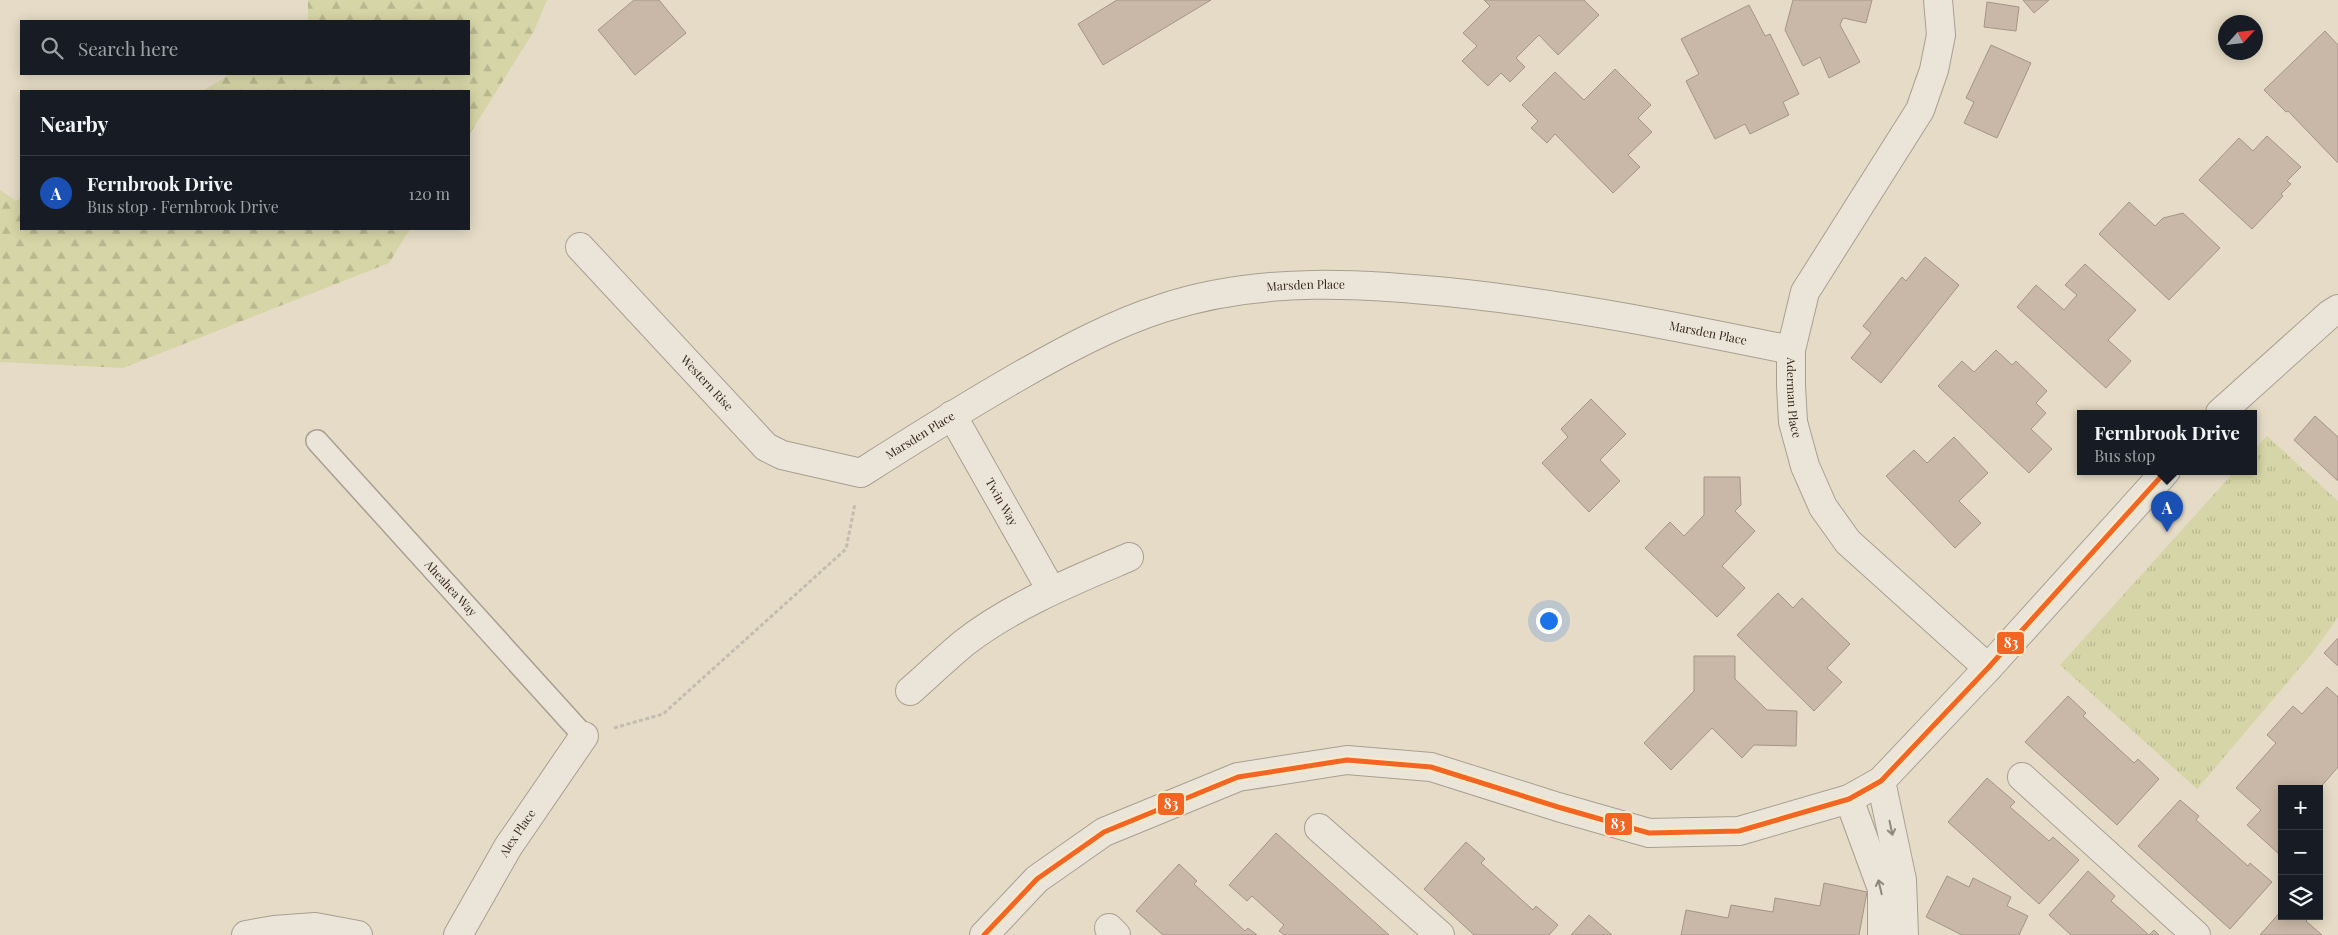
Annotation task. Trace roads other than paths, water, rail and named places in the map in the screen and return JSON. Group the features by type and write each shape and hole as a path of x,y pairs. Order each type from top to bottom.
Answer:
{"street":[{"name":"Aderman Place","path":"1938,0 1941,35 1934,70 1920,110 1805,292 1791,350 1793,422 1805,466 1823,507 1848,542 1988,668"},
{"name":"Western Rise","path":"580,247 766,446 782,455 861,473"},
{"name":"Marsden Place","path":"861,473 952,415 1068,349 1120,324 1163,308 1208,295 1262,286 1314,284 1410,288 1535,302 1642,320 1791,350"},
{"path":"2223,410 2330,314 2338,309"},
{"name":"Twin Way","path":"952,415 1051,590"},
{"path":"984,935 1036,879 1104,832 1238,777 1338,761 1347,760 1431,767 1648,833 1739,831 1849,799 1881,781 1988,668 2162,475"},
{"path":"910,691 964,643 990,625 1051,590 1129,557"},
{"name":"Alex Place","path":"458,935 508,846 584,736"},
{"path":"2022,777 2196,935"},
{"path":"1881,781 1902,880 1904,935"},
{"path":"1849,799 1882,889 1882,935"},
{"path":"1319,828 1440,935"},
{"path":"246,935 274,930 315,927 358,935"}],"lane":[{"name":"Aheahea Way","path":"316,441 584,736"}],"place":[{"name":"Fernbrook Drive","path":"2167,532"}]}
